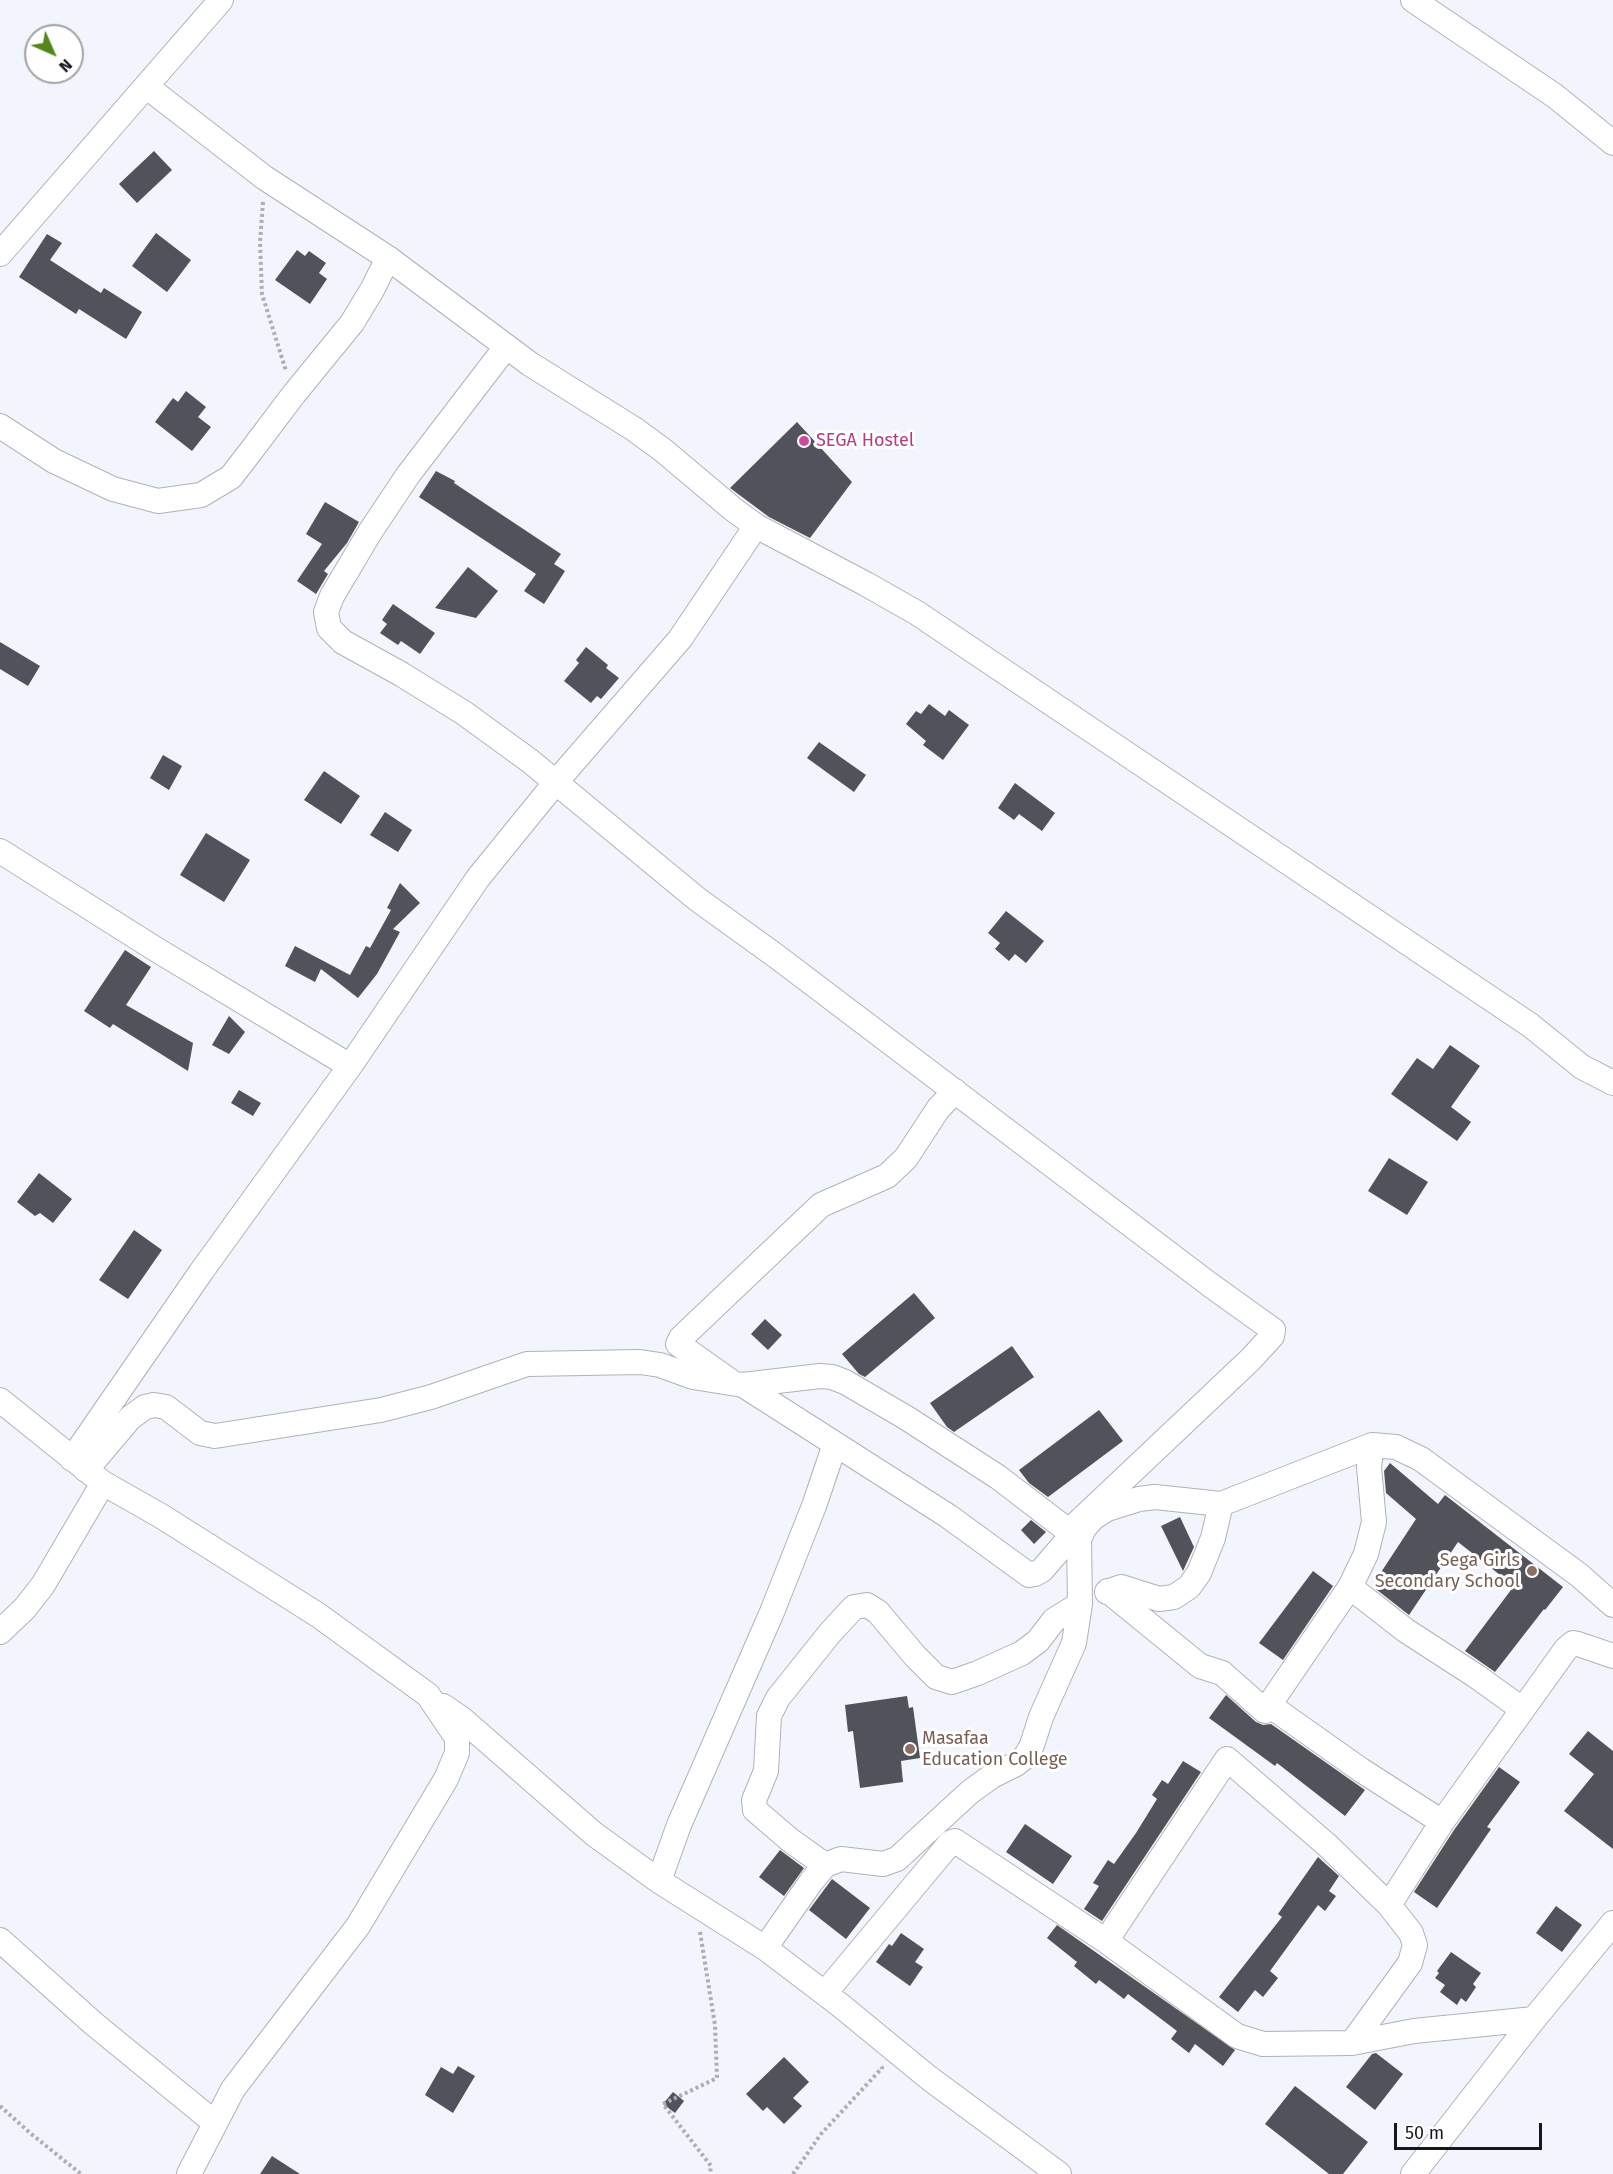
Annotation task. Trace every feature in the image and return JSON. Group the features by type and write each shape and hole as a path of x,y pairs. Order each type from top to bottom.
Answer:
{"street":[{"path":"0,254 221,0"},
{"path":"1413,0 1555,96 1613,143"},
{"path":"147,87 265,178 388,258 506,347 664,451 756,526 917,613 1530,1025 1582,1067 1613,1083"},
{"path":"0,426 54,461 114,489 158,501 201,495 231,477 352,323 388,258"},
{"path":"506,347 408,476 370,532 332,596 326,612 329,628 344,642 464,713 556,782 697,898 955,1091 1274,1332 1251,1359 1074,1535 1042,1570 1029,1575 948,1516 678,1344 681,1338 821,1206 887,1176 906,1158 938,1109 955,1091"},
{"path":"0,1632 25,1608 43,1585 87,1471 201,1272 351,1066 478,878 556,782 680,639 756,526"},
{"path":"0,850 157,950 351,1066"},
{"path":"87,1471 130,1418 145,1407 154,1405 166,1407 200,1433 215,1436 381,1410 431,1397 527,1364 640,1362 660,1365 693,1377 738,1384 819,1376 832,1377 845,1382 905,1417 998,1477 1074,1535 1078,1612 1074,1643 1041,1717 1032,1745 1026,1756 970,1792 897,1859 883,1864 841,1859 825,1865 765,1948"},
{"path":"0,1400 87,1471 308,1609 462,1719 594,1834 659,1881 765,1948 929,2078 1059,2174"},
{"path":"659,1881 679,1825 772,1612 814,1506 835,1444"},
{"path":"1074,1535 1107,1509 1138,1499 1155,1497 1221,1504 1372,1444 1396,1447 1421,1459 1579,1575 1613,1605"},
{"path":"1108,1591 1200,1666 1222,1673 1265,1711 1350,1587 1366,1554 1374,1522 1369,1467 1372,1444"},
{"path":"825,1865 790,1840 755,1810 754,1800 766,1771 769,1716 778,1698 854,1606 867,1605 878,1612 936,1677 952,1682 1022,1653 1038,1641 1054,1620 1078,1612 1108,1591 1121,1587 1159,1599 1174,1597 1189,1587 1199,1573 1221,1504"},
{"path":"1350,1587 1406,1630 1522,1709"},
{"path":"1389,1905 1443,1822 1569,1645 1578,1644 1613,1656"},
{"path":"189,2174 233,2089 358,1926 446,1779 457,1753 457,1738 428,1695"},
{"path":"1269,1705 1361,1770 1443,1822"},
{"path":"1106,1941 1227,1759 1327,1845 1389,1905 1411,1934 1414,1946 1410,1963 1352,2043"},
{"path":"825,1994 952,1842 964,1846 1106,1941 1237,2036 1263,2044 1352,2043 1414,2031 1534,2019"},
{"path":"1413,2174 1534,2019 1613,1923"},
{"path":"0,1940 94,2024 215,2122"}],"path":[{"path":"265,178 260,242 262,294 294,394"},
{"path":"695,1903 715,2025 717,2078 663,2104 711,2166 710,2174"},
{"path":"793,2174 820,2133 882,2068 876,2059"},
{"path":"0,2106 81,2174"}],"building":[{"path":"154,151 172,170 137,203 119,184"},
{"path":"156,233 191,260 167,292 132,266"},
{"path":"47,234 62,243 50,260 101,293 104,288 142,312 126,339 79,309 76,314 19,277"},
{"path":"297,250 305,256 309,251 326,263 319,273 327,279 310,304 275,280"},
{"path":"186,391 206,407 198,417 211,427 192,451 155,422 173,398 178,402"},
{"path":"797,422 852,482 810,538 769,517 730,488"},
{"path":"436,471 455,481 454,483 561,554 554,564 565,571 544,604 524,591 536,574 419,497"},
{"path":"325,502 359,522 347,543 324,571 328,574 316,594 297,581 322,544 306,534"},
{"path":"468,567 498,591 476,618 435,608"},
{"path":"393,604 435,633 420,654 401,641 398,645 380,633 387,624 382,620"},
{"path":"0,642 40,666 28,686 0,669"},
{"path":"586,647 608,665 606,668 619,678 601,699 597,696 591,703 564,681 579,663 576,660"},
{"path":"929,704 945,716 949,710 969,725 943,760 923,745 926,741 906,724 916,711 921,714"},
{"path":"819,742 866,775 854,792 807,758"},
{"path":"163,755 182,766 169,790 150,778"},
{"path":"324,771 360,796 341,824 304,800"},
{"path":"1015,783 1055,813 1042,831 1019,814 1014,820 998,808"},
{"path":"385,812 412,830 398,852 370,835"},
{"path":"206,833 250,860 224,902 180,875"},
{"path":"400,883 420,903 393,929 400,932 377,974 358,998 321,969 315,982 285,966 295,946 350,975 366,946 370,948 391,910 387,908"},
{"path":"1006,911 1044,941 1026,963 1015,954 1009,961 995,949 1000,943 988,933"},
{"path":"125,950 151,967 126,1005 193,1043 188,1071 113,1024 110,1028 84,1011"},
{"path":"229,1016 245,1032 229,1054 212,1045"},
{"path":"1450,1045 1480,1066 1451,1107 1471,1122 1457,1141 1391,1094 1417,1058 1433,1069"},
{"path":"239,1090 261,1103 253,1116 231,1103"},
{"path":"1389,1158 1428,1182 1407,1215 1368,1191"},
{"path":"39,1173 72,1199 53,1223 40,1213 35,1216 17,1202"},
{"path":"134,1230 162,1250 128,1299 99,1280"},
{"path":"914,1293 935,1318 865,1377 859,1374 842,1354"},
{"path":"765,1319 782,1335 768,1350 751,1334"},
{"path":"1012,1346 1034,1377 954,1432 947,1427 930,1403"},
{"path":"1099,1410 1123,1441 1048,1497 1029,1483 1019,1470"},
{"path":"1390,1463 1438,1504 1445,1495 1563,1587 1495,1672 1465,1651 1514,1586 1458,1542 1409,1615 1372,1586 1416,1519 1386,1493 1384,1471"},
{"path":"1180,1517 1194,1547 1183,1571 1161,1526"},
{"path":"1031,1520 1046,1532 1034,1544 1021,1530"},
{"path":"1313,1571 1333,1586 1283,1660 1259,1643"},
{"path":"1226,1695 1256,1722 1263,1725 1271,1724 1365,1790 1345,1816 1277,1763 1275,1766 1209,1718"},
{"path":"907,1696 909,1708 913,1707 920,1758 901,1761 903,1782 860,1788 853,1731 848,1732 845,1705"},
{"path":"1588,1731 1613,1751 1613,1849 1564,1811 1594,1774 1569,1754"},
{"path":"1183,1761 1201,1772 1102,1921 1084,1909 1099,1886 1093,1883 1108,1860 1114,1864 1136,1833 1157,1799 1152,1795 1162,1780 1168,1784"},
{"path":"1499,1767 1520,1782 1487,1827 1491,1829 1437,1908 1414,1892"},
{"path":"1025,1824 1072,1856 1053,1884 1006,1852"},
{"path":"780,1850 804,1868 784,1896 759,1877"},
{"path":"1318,1857 1339,1876 1329,1891 1336,1896 1325,1911 1318,1905 1270,1971 1278,1978 1263,1997 1255,1990 1238,2012 1219,1997 1282,1917 1278,1914"},
{"path":"832,1879 870,1908 846,1939 809,1910"},
{"path":"1556,1906 1582,1925 1562,1952 1536,1933"},
{"path":"1057,1925 1235,2050 1223,2066 1195,2044 1189,2053 1171,2039 1177,2031 1128,1994 1124,1999 1099,1980 1096,1984 1074,1966 1077,1962 1047,1938"},
{"path":"901,1933 924,1949 915,1962 923,1967 910,1986 876,1962 889,1944 892,1946"},
{"path":"1451,1952 1481,1973 1473,1984 1476,1987 1466,2002 1461,1998 1457,2005 1440,1992 1445,1985 1435,1978 1439,1973 1437,1971"},
{"path":"1376,2053 1403,2074 1375,2110 1346,2087 1372,2054"},
{"path":"784,2057 809,2082 793,2098 802,2106 784,2124 767,2107 763,2111 746,2094"},
{"path":"458,2066 475,2076 453,2113 425,2095 441,2067 453,2074"},
{"path":"1295,2086 1368,2142 1343,2174 1329,2174 1265,2124"},
{"path":"673,2092 684,2101 675,2113 663,2104"},
{"path":"272,2156 300,2174 260,2174"}],"place":[{"name":"SEGA Hostel","path":"804,441"},
{"name":"Sega Girls Secondary School","path":"1532,1571"},
{"name":"Masafaa Education College","path":"910,1749"}]}
